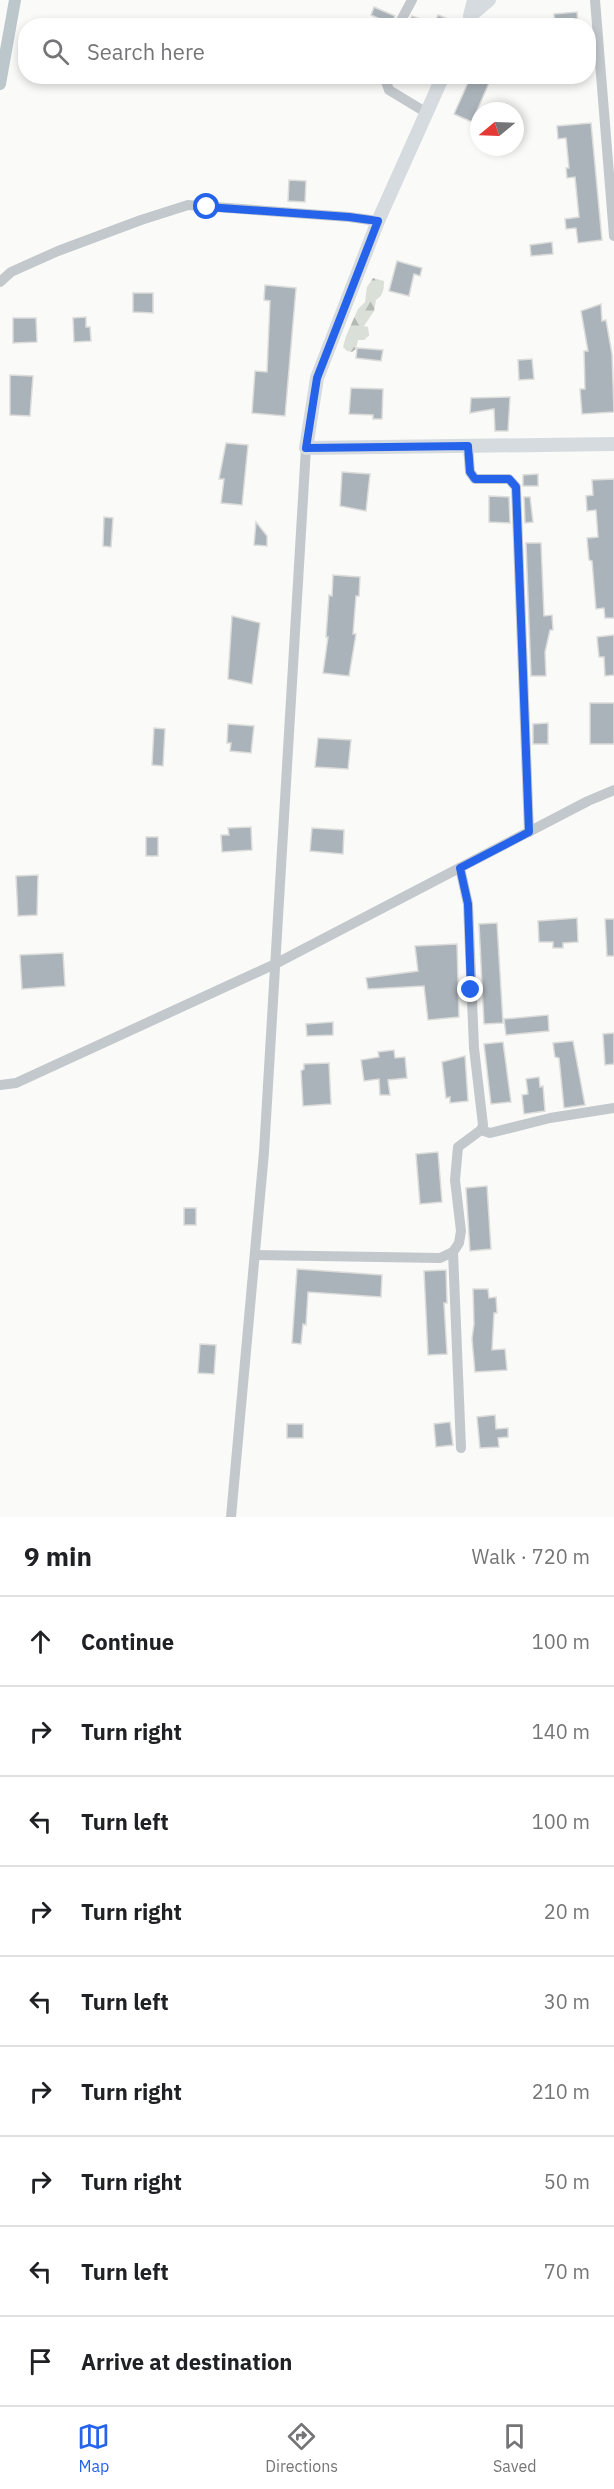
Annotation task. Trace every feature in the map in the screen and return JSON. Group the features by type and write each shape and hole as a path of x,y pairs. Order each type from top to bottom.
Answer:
{"main road":[{"path":"469,18 474,0"},
{"path":"471,18 489,0"},
{"path":"440,84 378,221 317,378 306,448 614,444"}],"street":[{"path":"402,18 412,0"},
{"path":"595,0 614,236"},
{"path":"387,84 389,90 427,113"},
{"path":"0,282 11,272 58,251 188,205 378,221"},
{"path":"468,446 470,472 475,479 509,479 516,487 529,832"},
{"path":"231,1517 256,1255 306,448"},
{"path":"0,1085 16,1083 275,964 588,801 614,790"},
{"path":"256,1255 440,1258 453,1252 459,1243 461,1231 455,1180 458,1147 481,1130 483,1125 474,1048 468,904 460,868"},
{"path":"481,1130 490,1132 550,1118 614,1108"},
{"path":"453,1252 461,1448"}],"green space":[{"path":"373,278 384,281 384,284 382,294 376,300 374,311 364,326 368,327 369,335 364,340 358,340 356,349 352,352 347,351 343,347 346,336 358,309 365,302 367,287"}],"building":[{"path":"374,7 395,16 394,18 378,18 371,15"},
{"path":"577,12 577,18 554,18 554,14"},
{"path":"467,84 489,84 481,102 470,102 470,121 454,114"},
{"path":"591,123 602,240 578,243 576,228 566,229 565,219 579,217 575,177 567,178 566,168 569,168 566,138 558,139 557,126"},
{"path":"289,180 306,181 305,202 288,201"},
{"path":"552,242 553,254 531,256 530,245"},
{"path":"397,261 422,268 420,276 414,274 409,296 389,291"},
{"path":"265,285 296,288 285,416 252,413 255,371 267,372 270,301 264,300"},
{"path":"133,293 153,293 153,313 133,312"},
{"path":"601,304 602,321 606,320 612,354 614,412 582,414 580,389 585,389 584,351 588,351 581,311"},
{"path":"86,317 86,327 90,327 91,341 74,342 73,318"},
{"path":"13,318 36,318 37,342 13,343"},
{"path":"357,348 383,350 381,361 356,358"},
{"path":"532,359 534,379 519,380 518,360"},
{"path":"10,375 33,376 30,416 10,415"},
{"path":"351,388 383,389 382,419 373,419 373,415 349,414"},
{"path":"510,397 508,431 495,431 494,409 470,413 471,398"},
{"path":"226,443 248,445 242,505 221,503 224,479 219,479"},
{"path":"342,472 370,474 366,511 340,506"},
{"path":"538,474 538,486 523,486 523,475"},
{"path":"614,479 614,618 605,618 604,608 596,609 592,561 589,560 587,538 598,537 596,510 587,511 586,496 593,495 592,480"},
{"path":"489,496 509,497 510,523 489,522"},
{"path":"524,497 530,497 533,522 525,523"},
{"path":"104,517 113,518 111,547 103,546"},
{"path":"256,522 267,536 267,546 254,545"},
{"path":"526,543 541,543 544,616 552,615 553,630 550,630 545,652 546,676 531,676"},
{"path":"333,575 360,577 353,634 356,634 349,676 323,673 328,637 326,637 329,595 332,596"},
{"path":"232,616 260,623 252,684 228,679"},
{"path":"614,635 614,675 605,676 604,657 599,657 597,637"},
{"path":"590,703 614,703 614,744 590,744"},
{"path":"548,723 548,744 533,744 533,724"},
{"path":"228,724 254,726 251,753 230,751 231,743 227,743"},
{"path":"154,728 165,729 163,766 152,765"},
{"path":"318,738 351,740 348,769 315,767"},
{"path":"251,827 252,850 222,852 221,835 229,835 228,828"},
{"path":"312,828 344,830 343,854 310,851"},
{"path":"146,837 158,837 158,856 146,856"},
{"path":"38,875 37,915 18,916 16,876"},
{"path":"577,918 578,942 563,943 563,948 553,948 553,942 539,942 538,921"},
{"path":"605,919 614,919 614,956 607,956"},
{"path":"497,923 503,1023 484,1024 479,924"},
{"path":"457,944 459,1017 428,1020 424,986 368,989 366,978 418,971 415,946"},
{"path":"63,953 65,986 22,989 20,955"},
{"path":"548,1015 549,1031 506,1035 504,1019"},
{"path":"333,1022 333,1035 307,1036 306,1024"},
{"path":"614,1033 614,1064 605,1065 603,1034"},
{"path":"573,1041 585,1105 564,1108 559,1058 555,1057 553,1043"},
{"path":"503,1042 511,1102 491,1104 484,1044"},
{"path":"394,1050 395,1058 405,1057 407,1078 388,1080 390,1095 380,1095 379,1079 364,1081 361,1060 379,1057 378,1052"},
{"path":"465,1056 468,1101 450,1103 450,1097 446,1098 442,1062"},
{"path":"329,1063 331,1104 303,1106 301,1071 304,1069 304,1064"},
{"path":"539,1077 540,1087 543,1086 545,1111 524,1114 522,1095 528,1094 526,1079"},
{"path":"438,1152 442,1202 420,1204 416,1154"},
{"path":"487,1186 491,1249 470,1251 466,1188"},
{"path":"184,1208 196,1208 196,1225 184,1225"},
{"path":"297,1269 382,1275 381,1297 308,1292 306,1325 303,1324 301,1344 292,1343"},
{"path":"446,1270 447,1303 444,1303 447,1354 428,1355 424,1271"},
{"path":"473,1289 488,1289 489,1298 496,1297 497,1313 494,1313 492,1350 505,1349 507,1370 475,1372 472,1339"},
{"path":"200,1344 216,1345 214,1374 198,1373"},
{"path":"495,1415 496,1429 508,1428 508,1437 498,1438 499,1447 480,1448 477,1417"},
{"path":"450,1422 453,1445 436,1447 434,1424"},
{"path":"287,1424 303,1424 303,1438 287,1438"}],"waterway":[{"path":"0,84 15,0"}],"route":[{"path":"207,207 378,221 317,378 306,448 468,446 470,472 475,479 509,479 516,487 529,832 460,868 468,904 471,990"}]}
